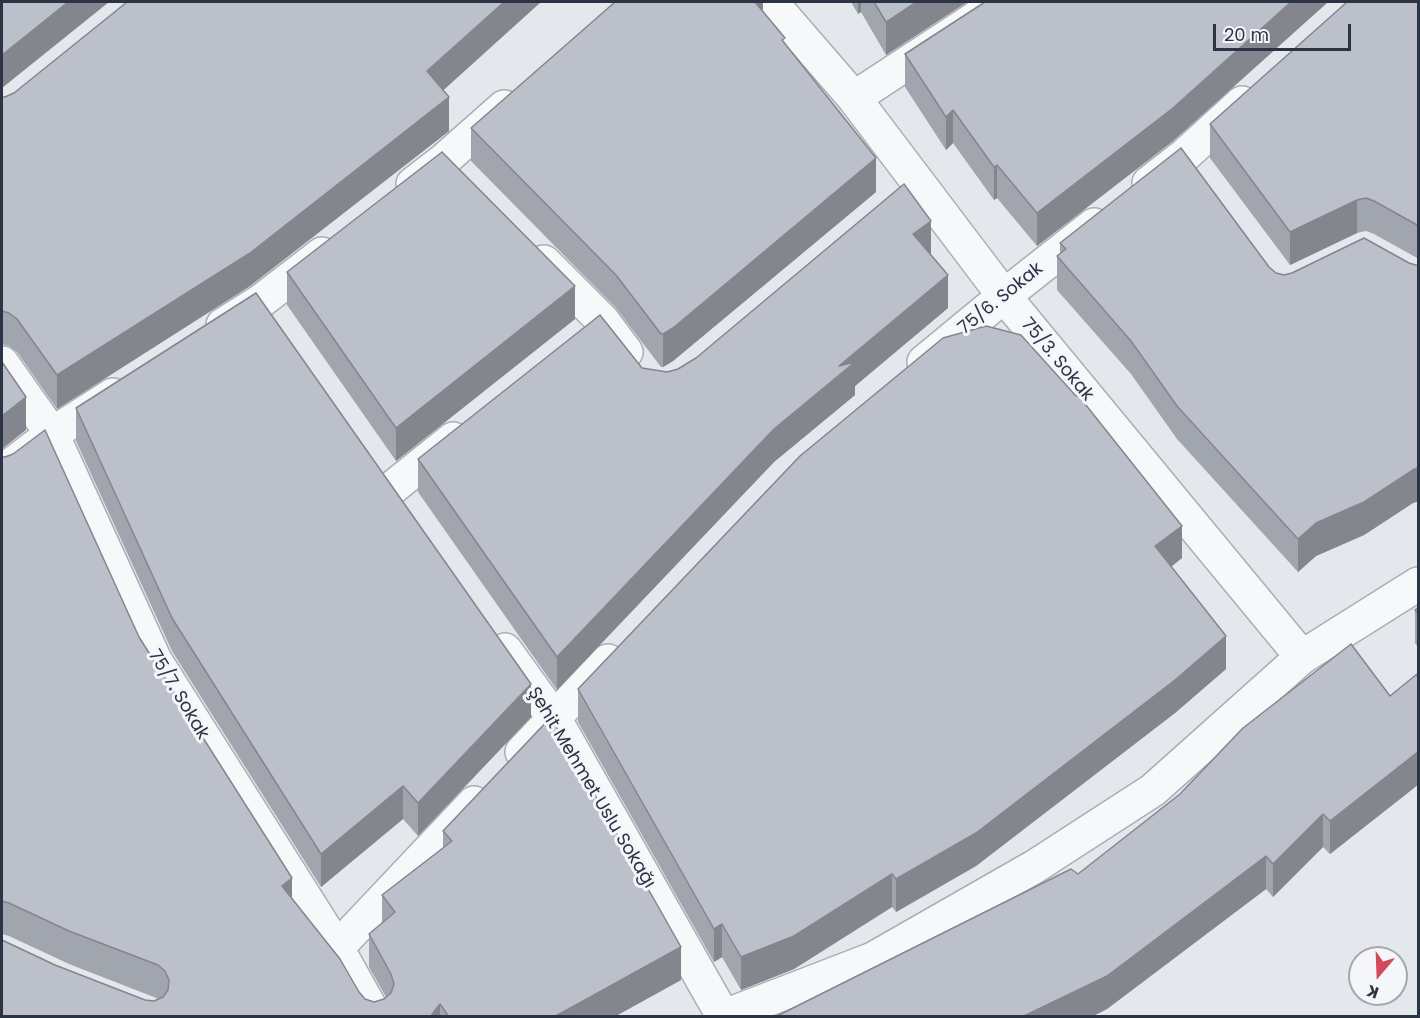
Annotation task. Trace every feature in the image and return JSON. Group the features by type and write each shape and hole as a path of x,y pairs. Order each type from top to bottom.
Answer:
{"street":[{"name":"75/3. Sokak","path":"771,2 854,98 1004,296 1302,657"},
{"path":"854,98 976,18 995,2"},
{"name":"75/6. Sokak","path":"904,378 1004,296 1192,165 1262,86"},
{"path":"389,202 452,169 525,89"},
{"path":"891,204 918,181"},
{"path":"201,339 261,301 343,238"},
{"path":"528,245 603,321 644,376"},
{"path":"261,301 280,329"},
{"path":"575,343 603,321"},
{"name":"75/7. Sokak","path":"2,363 52,434 155,660 337,948 375,1017"},
{"path":"2,472 52,434 142,377"},
{"path":"392,488 474,423"},
{"path":"372,460 412,517"},
{"path":"724,1017 873,959 1034,867 1153,790 1302,657 1419,584"},
{"name":"Şehit Mehmet Uslu Sokağı","path":"486,622 554,718 724,1017"},
{"path":"337,948 626,643"}],"building":[{"path":"2,2 68,2 2,55"},
{"path":"127,2 504,2 427,71 449,97 250,253 57,375 17,319 2,311 2,97 14,93"},
{"path":"615,2 755,2 785,38 782,40 876,158 663,334 616,275 471,128"},
{"path":"874,2 916,2 886,22"},
{"path":"985,2 1291,2 1173,108 1037,213 997,165 994,167 953,110 946,117 905,54"},
{"path":"1347,2 1419,2 1419,226 1366,198 1357,200 1290,232 1210,124"},
{"path":"1181,148 1269,267 1276,273 1284,275 1292,273 1364,238 1409,263 1419,266 1419,467 1364,502 1316,523 1298,539 1177,406 1131,341 1057,256 1066,249 1060,243"},
{"path":"442,152 575,286 396,428 287,272"},
{"path":"904,184 931,221 913,234 948,275 839,366 855,362 774,429 557,657 418,459 600,315 642,368 667,372 678,369 696,358"},
{"path":"256,293 531,684 418,803 403,786 321,854 172,618 76,408"},
{"path":"986,326 1021,335 1076,396 1078,395 1182,526 1155,546 1226,636 1175,680 976,833 896,879 892,874 794,936 741,957 722,924 714,929 578,689 800,456 943,338"},
{"path":"2,362 26,397 2,416"},
{"path":"45,430 139,637 292,878 282,886 340,959 365,999 374,1002 384,999 391,993 394,984 369,934 395,912 382,895 452,841 443,831 551,717 681,947 554,1017 449,1017 440,1004 430,1017 2,1017 2,940 55,965 145,1000 154,1001 163,997 168,990 169,980 165,971 158,965 69,931 2,901 2,457 13,454"},
{"path":"1351,644 1390,696 1417,674 1419,751 1330,821 1323,814 1273,864 1266,856 1107,976 1022,1017 775,1017 1071,869 1078,874 1180,794 1243,728"}]}
